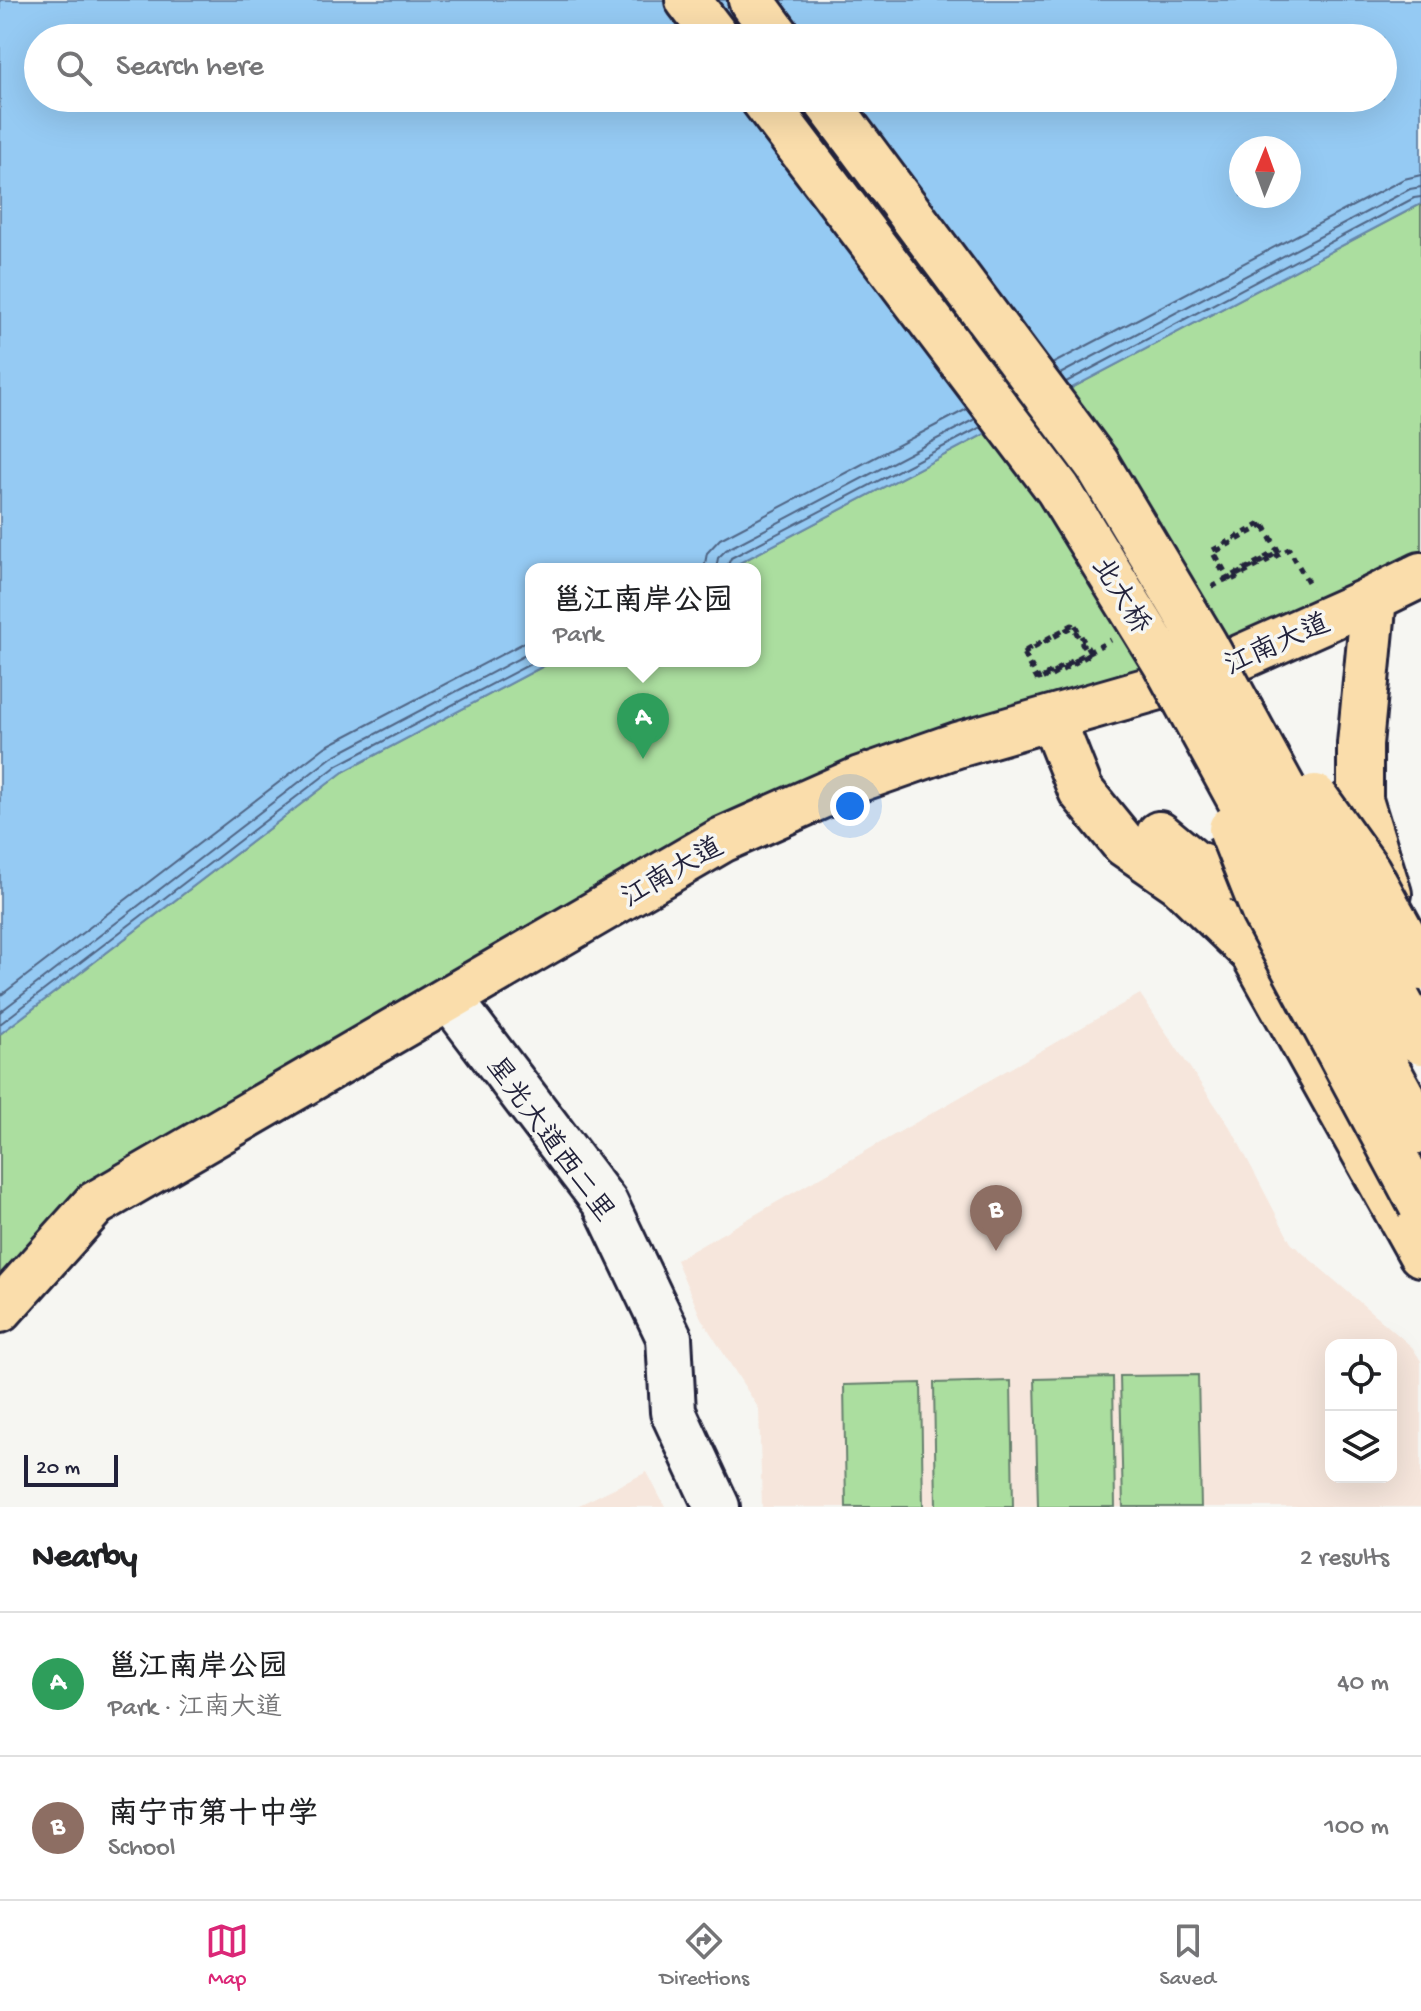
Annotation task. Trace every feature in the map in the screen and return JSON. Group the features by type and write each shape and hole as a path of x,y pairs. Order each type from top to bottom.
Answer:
{"main road":[{"path":"688,0 706,24"},
{"path":"751,0 769,24"},
{"name":"北大桥","path":"773,112 1058,489 1165,663 1421,1131"},
{"name":"北大桥","path":"834,112 1097,464 1204,643 1421,1042"},
{"name":"江南大道","path":"0,1310 95,1204 722,840 860,779 957,745 1201,675 1421,575"},
{"path":"1374,598 1360,744 1361,913 1421,1024"},
{"path":"1204,643 1368,871 1421,968"},
{"path":"1165,663 1264,912 1406,1204"},
{"path":"1052,718 1141,819 1194,863 1251,884 1307,940 1421,1147"},
{"path":"1052,718 1081,791 1124,844 1179,882 1253,953 1406,1204"},
{"path":"1360,800 1393,905 1421,957"},
{"path":"1307,940 1361,913"},
{"path":"1368,1052 1421,1254"}],"street":[{"name":"星光大道西二里","path":"450,999 605,1203 669,1337 673,1412 717,1507"}],"path":[{"path":"1181,604 1222,581 1236,574 1277,551 1262,523 1213,550 1224,570 1229,579 1279,552 1264,525 1213,553 1228,582 1289,549 1329,619"},
{"path":"1052,718 1038,684 1091,654 1075,625 1023,654 1038,681 1088,654 1083,644 1072,625 1023,652 1039,679 1077,658 1090,651 1103,644 1141,623"}],"shaded area":[{"path":"1140,994 1232,1130 1291,1243 1412,1347 1421,1361 1421,1507 762,1507 759,1409 701,1318 676,1260"},
{"path":"647,1472 665,1507 575,1507"}],"green space":[{"path":"1421,204 1421,575 860,779 95,1204 0,1310 0,1034 343,772 542,667 761,667 761,563 739,563"},
{"path":"1198,1375 1201,1507 1123,1507 1120,1376"},
{"path":"1113,1377 1115,1507 1038,1507 1035,1379"},
{"path":"1011,1381 1013,1507 936,1507 934,1383"},
{"path":"921,1383 923,1507 846,1507 844,1385"}],"water":[{"path":"0,0 1421,0 1421,204 739,563 525,563 525,667 542,667 343,772 0,1034"}],"place":[{"name":"邕江南岸公园","path":"643,759"},
{"name":"南宁市第十中学","path":"996,1251"}]}
